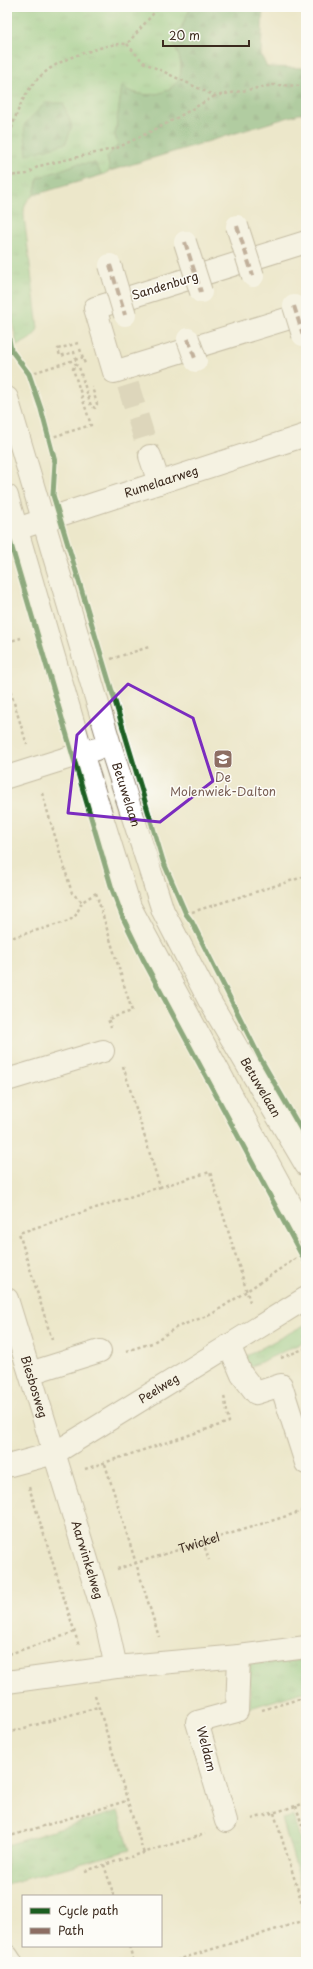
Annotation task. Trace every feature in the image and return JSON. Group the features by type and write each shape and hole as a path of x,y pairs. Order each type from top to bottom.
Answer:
{"street":[{"path":"237,226 253,276"},
{"path":"185,242 201,292"},
{"name":"Sandenburg","path":"300,310 125,377 114,372 96,308 306,242"},
{"path":"110,265 125,315"},
{"path":"300,310 303,335"},
{"path":"188,339 196,361"},
{"name":"Betuwelaan","path":"7,398 110,745 163,911 209,1000 306,1165"},
{"name":"Rumelaarweg","path":"16,529 306,435"},
{"path":"150,456 158,483"},
{"path":"7,496 82,754 130,907 302,1241"},
{"path":"7,777 110,745"},
{"path":"7,1080 112,1048"},
{"name":"Peelweg","path":"7,1466 55,1453 306,1298"},
{"name":"Biesbosweg","path":"7,1299 55,1453"},
{"path":"229,1345 242,1375 256,1393 281,1385 306,1463"},
{"path":"30,1373 100,1351"},
{"name":"Aarwinkelweg","path":"55,1453 106,1622 116,1667"},
{"path":"7,1682 116,1667 238,1656 306,1647"},
{"path":"237,1711 238,1656"},
{"name":"Weldam","path":"226,1821 197,1722 237,1711"},
{"path":"7,1956 11,1962"}],"path":[{"path":"127,44 159,7"},
{"path":"215,96 143,62 127,44 116,43 76,54 46,70 28,90 14,117 7,147 8,176 27,174 39,166 117,148 164,125 215,96 273,85 306,86"},
{"path":"76,360 74,352 60,356 58,349 78,343"},
{"path":"80,349 87,371"},
{"path":"29,374 107,350"},
{"path":"49,438 91,425 73,369 75,364 79,367 92,406 95,408 97,404 91,384"},
{"path":"24,368 29,374 31,381"},
{"path":"47,431 50,444"},
{"path":"110,660 149,647"},
{"path":"188,916 306,876"},
{"path":"7,939 69,920 76,915 82,902 101,890"},
{"path":"96,893 132,1011 108,1019 112,1048 160,1187"},
{"path":"59,1364 19,1233 210,1172 258,1327"},
{"path":"100,1351 114,1355 152,1343 177,1327 212,1314 303,1257 302,1241"},
{"path":"62,1476 105,1464 229,1422 222,1386 242,1375"},
{"path":"105,1464 162,1644"},
{"path":"29,1487 88,1671 126,1801 144,1854 85,1871"},
{"path":"203,1542 209,1560"},
{"path":"7,1654 75,1632"},
{"path":"237,1711 251,1713 306,1697"},
{"path":"7,1733 98,1707"},
{"path":"7,1837 126,1801"},
{"path":"296,1806 306,1838"},
{"path":"274,1813 306,1916"},
{"path":"104,1865 114,1895"},
{"path":"171,1962 306,1920"},
{"path":"129,1947 134,1962"}],"highlighted area":[{"path":"128,684 193,718 213,781 160,822 68,813 77,735"}],"green space":[{"path":"7,7 191,7 174,43 180,58 181,67 180,77 175,85 159,94 149,95 139,94 122,87 115,135 118,145 107,157 110,171 102,175 95,163 38,178 34,195 29,199 24,209 24,216 38,328 32,337 17,346 13,325 7,267"},
{"path":"191,7 263,7 261,55 267,67 306,68 306,112 110,171 107,157 118,145 115,135 122,86 129,91 149,95 168,90 175,84 180,77 181,67 180,58 174,43"},
{"path":"45,103 63,103 72,126 66,143 27,155 24,125"},
{"path":"95,163 102,175 34,195 38,178 77,164"},
{"path":"306,1324 306,1341 248,1368 243,1358"},
{"path":"306,1660 306,1691 250,1708 250,1664"},
{"path":"118,1811 130,1850 7,1884 7,1845"},
{"path":"293,1816 302,1845 306,1845 306,1901 282,1819"}],"tunnel":[{"path":"128,385 150,456"}],"marked path":[{"path":"237,226 253,276"},
{"path":"185,242 201,292"},
{"path":"110,265 125,315"},
{"path":"294,306 303,335"},
{"path":"188,339 196,361"}],"cycle path":[{"path":"7,328 11,350 29,374 41,409 55,462 53,495 163,861 186,914 192,922 260,1058 306,1138"},
{"path":"7,531 112,889 123,918 143,959 306,1263"}],"place":[{"name":"De Molenwiek-Dalton","path":"223,759"}]}
